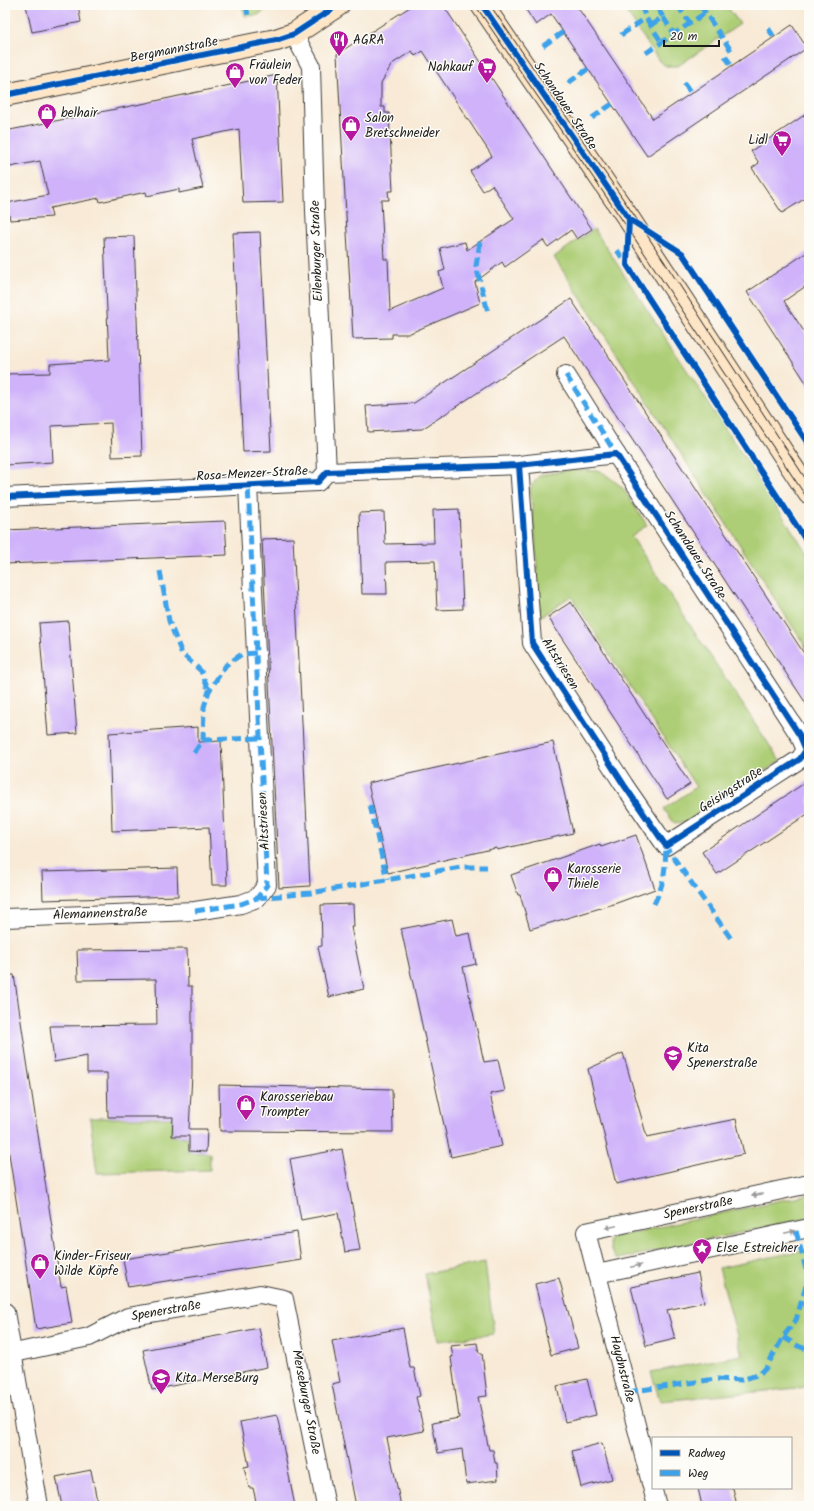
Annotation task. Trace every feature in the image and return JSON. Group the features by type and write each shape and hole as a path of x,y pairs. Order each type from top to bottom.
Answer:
{"main road":[{"name":"Bergmannstraße","path":"5,95 258,45 294,34 338,5"},
{"name":"Schandauer Straße","path":"482,5 629,219 809,493"}],"street":[{"name":"Eilenburger Straße","path":"294,34 311,66 315,211 327,472"},
{"name":"Schandauer Straße","path":"566,375 800,736 806,750"},
{"path":"327,472 519,464 616,454"},
{"name":"Altstriesen","path":"519,464 532,642 624,785 666,846"},
{"name":"Rosa-Menzer-Straße","path":"5,498 318,482 327,472"},
{"name":"Altstriesen","path":"195,911 241,904 257,898 267,885 248,485"},
{"name":"Geisingstraße","path":"666,846 800,759 806,750"},
{"name":"Alemannenstraße","path":"5,918 195,911"},
{"name":"Spenerstraße","path":"586,1232 809,1184"},
{"path":"597,1274 809,1228"},
{"name":"Haydnstraße","path":"586,1232 652,1487"},
{"name":"Spenerstraße","path":"8,1355 89,1337 128,1317 260,1294 284,1299"},
{"name":"Merseburger Straße","path":"284,1299 326,1506"},
{"path":"5,1312 8,1355 39,1506"},
{"name":"Haydnstraße","path":"653,1489 657,1506"}],"green space":[{"path":"242,5 273,5 258,15 245,16"},
{"path":"622,5 726,5 740,24 678,66 666,66 659,61"},
{"path":"594,229 809,556 809,652 554,257"},
{"path":"569,470 601,471 622,487 647,525 631,536 780,761 686,822 675,824 664,809 696,787 571,596 540,617 535,536 530,488 540,475"},
{"path":"90,1118 172,1118 172,1136 188,1137 188,1152 210,1153 210,1170 97,1173"},
{"path":"809,1194 809,1218 619,1259 614,1257 610,1246 610,1240 614,1237"},
{"path":"809,1249 809,1391 808,1387 660,1401 651,1372 742,1355 719,1268"},
{"path":"485,1262 494,1334 438,1341 425,1274"}],"building":[{"path":"26,5 78,5 81,22 32,32"},
{"path":"413,5 443,5 592,229 577,239 571,230 548,247 543,240 505,267 502,262 475,282 480,303 408,334 392,334 392,338 353,339 337,54","holes":["412,51 415,56 423,51 492,156 470,171 483,191 492,185 514,219 467,250 465,242 440,248 445,270 439,272 443,288 390,311 388,259 384,259 381,200 389,200 388,191 393,191 389,113 385,113 385,107 381,107 381,83 392,64"]},
{"path":"523,5 576,5 653,119 792,25 807,48 647,156 551,14 536,25"},
{"path":"277,75 283,202 243,203 239,129 192,139 203,188 179,193 179,189 147,196 146,192 100,202 99,198 50,208 52,217 10,220 7,203 48,195 40,161 5,168 5,131"},
{"name":"Lidl","path":"809,112 809,196 782,213 752,168 759,163 751,151"},
{"path":"260,232 271,451 243,452 233,233"},
{"path":"134,236 142,456 112,457 111,423 51,426 53,462 5,465 5,374 50,373 50,364 109,360 104,237"},
{"path":"809,251 809,284 784,301 809,339 809,387 747,292"},
{"path":"571,299 809,661 809,708 564,336 422,429 368,432 366,406 414,403"},
{"path":"459,509 463,609 437,610 435,561 386,562 387,594 362,594 359,513 384,512 385,544 434,543 433,510"},
{"path":"225,521 227,555 5,564 5,530"},
{"path":"293,538 310,886 279,888 262,539"},
{"path":"571,602 690,784 667,799 548,617"},
{"path":"68,621 77,733 48,735 39,623"},
{"path":"198,727 198,742 221,741 227,885 212,885 209,827 112,831 109,733"},
{"path":"553,742 573,833 497,850 496,848 388,873 368,783"},
{"path":"809,780 809,813 717,874 702,852"},
{"path":"636,835 655,889 614,904 530,929 520,895 518,895 511,875 600,844 601,847"},
{"path":"177,868 178,896 43,900 42,872"},
{"path":"353,904 354,927 351,927 364,989 329,997 318,947 322,946 321,905"},
{"path":"452,919 456,936 470,933 476,964 463,967 484,1062 498,1060 505,1091 490,1094 502,1146 451,1157 401,929"},
{"path":"187,949 188,986 192,986 192,1075 189,1129 207,1129 206,1152 189,1151 189,1136 172,1136 173,1117 108,1117 107,1073 87,1073 87,1056 54,1062 50,1026 157,1025 156,979 78,980 77,950"},
{"path":"5,975 14,975 61,1287 66,1286 72,1323 36,1329 5,1128"},
{"path":"623,1053 647,1137 736,1119 744,1154 616,1184 588,1069"},
{"path":"219,1085 392,1089 393,1132 220,1131"},
{"path":"342,1149 360,1250 345,1252 338,1213 301,1220 290,1159"},
{"path":"297,1232 301,1260 128,1287 123,1259"},
{"path":"698,1273 704,1302 667,1310 675,1339 646,1346 631,1287"},
{"path":"559,1278 578,1348 551,1355 535,1284"},
{"path":"259,1328 267,1367 152,1390 143,1350"},
{"path":"403,1328 410,1368 414,1368 420,1396 416,1397 424,1431 387,1438 401,1506 356,1506 332,1384 340,1382 332,1341"},
{"path":"477,1343 479,1353 482,1353 487,1396 478,1397 489,1450 493,1450 495,1463 497,1463 498,1480 466,1484 462,1449 438,1453 432,1423 459,1418 451,1357 453,1357 451,1346"},
{"path":"587,1379 596,1415 565,1422 557,1386"},
{"path":"277,1415 295,1506 257,1506 253,1488 249,1488 244,1467 249,1466 240,1422"},
{"path":"602,1443 612,1479 581,1487 572,1451"},
{"path":"91,1470 98,1506 62,1506 56,1477"},
{"path":"698,1489 733,1489 737,1506 702,1506"}],"tram line":[{"path":"475,5 629,230 809,501"},
{"path":"490,5 634,215 809,484"}],"marked path":[{"path":"246,5 248,15"},
{"path":"641,5 646,18 662,43"},
{"path":"651,25 663,17 658,9 664,5"},
{"path":"677,5 690,23"},
{"path":"700,5 732,52"},
{"path":"646,53 705,13"},
{"path":"663,17 674,34"},
{"path":"621,35 646,18"},
{"path":"768,28 774,37"},
{"path":"543,46 563,32"},
{"path":"725,56 732,66"},
{"path":"568,83 588,69"},
{"path":"684,83 691,93"},
{"path":"592,118 612,104"},
{"path":"480,242 476,266 488,312"},
{"path":"617,250 627,265"},
{"path":"566,375 616,454"},
{"path":"195,911 241,904 257,898 267,885 248,485"},
{"path":"160,571 169,621 182,654 201,671 209,691"},
{"path":"194,753 203,740 204,707 209,691 226,665 242,654 256,653"},
{"path":"203,740 260,738"},
{"path":"370,805 387,880"},
{"path":"664,844 732,940"},
{"path":"654,904 664,876 666,846"},
{"path":"257,898 311,893 461,867 487,867"},
{"path":"796,1231 809,1281"},
{"path":"628,1392 716,1379 742,1380 760,1374 766,1368 783,1337 796,1320 808,1279"},
{"path":"783,1337 798,1346 809,1350"}],"cycle path":[{"path":"5,95 276,40 294,34 338,5"},
{"path":"482,5 629,219 682,253 809,445"},
{"path":"629,219 627,265 809,545"},
{"path":"5,497 318,482 327,472 519,465 616,454 800,736 806,750 800,759 666,846 624,785 532,643 519,465"}],"place":[{"name":"AGRA","path":"339,57"},
{"name":"Nahkauf","path":"487,84"},
{"name":"Fräulein von Feder","path":"235,89"},
{"name":"belhair","path":"47,130"},
{"name":"Salon Bretschneider","path":"351,142"},
{"name":"Lidl","path":"782,157"},
{"name":"Karosserie Thiele","path":"553,893"},
{"name":"Kita Spenerstraße","path":"673,1072"},
{"name":"Karosseriebau Trompter","path":"246,1121"},
{"name":"Else Estreicher","path":"702,1265"},
{"name":"Kinder-Friseur Wilde Köpfe","path":"40,1280"},
{"name":"Kita MerseBurg","path":"161,1395"}]}
